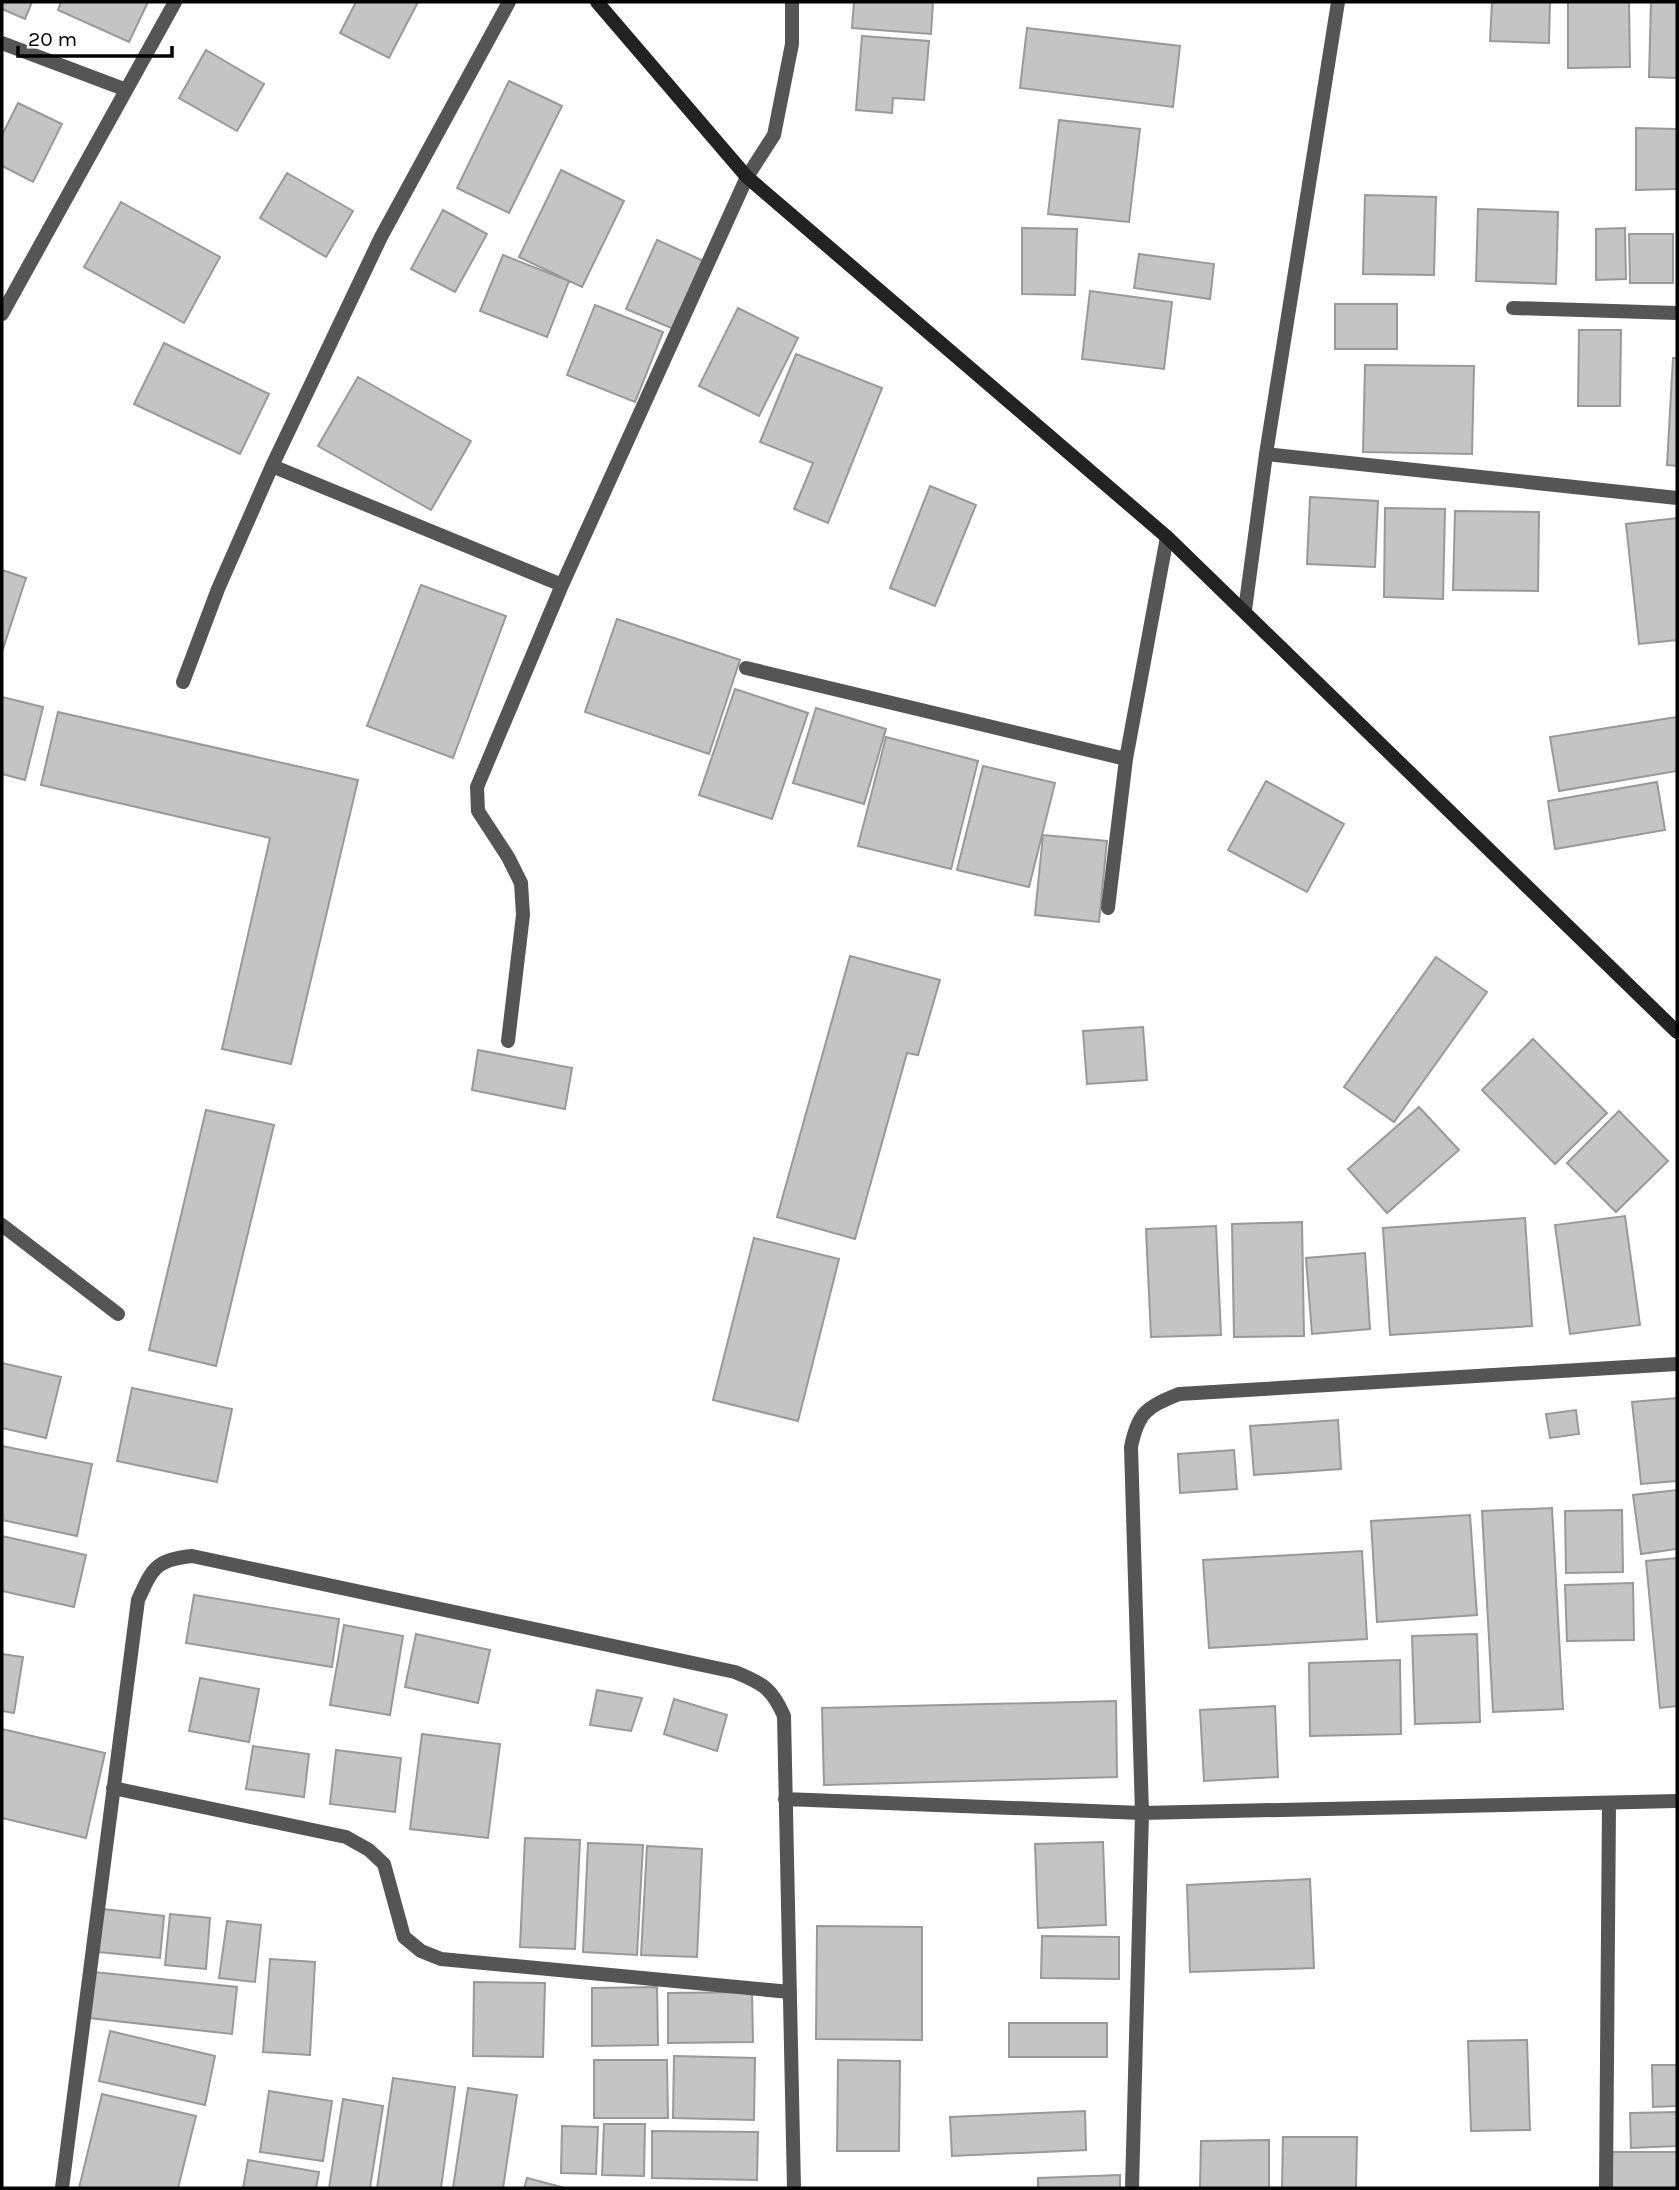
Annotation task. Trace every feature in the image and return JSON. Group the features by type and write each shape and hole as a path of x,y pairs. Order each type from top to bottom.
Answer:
{"main road":[{"path":"597,2 747,177 1167,537 1677,1032"}],"street":[{"path":"2,314 124,89 175,2"},
{"path":"183,682 218,589 272,466 381,237 509,2"},
{"path":"508,1041 523,915 521,883 508,857 478,811 477,787 562,585 747,177 774,135 792,44 792,2"},
{"path":"1245,610 1266,454 1338,2"},
{"path":"2,43 124,89"},
{"path":"1513,308 1677,313"},
{"path":"1266,454 1677,498"},
{"path":"272,466 562,585"},
{"path":"1108,908 1126,759 1167,537"},
{"path":"746,668 1126,759"},
{"path":"2,1224 118,1314"},
{"path":"1132,2188 1142,1813 1131,1447 1136,1422 1152,1405 1179,1394 1677,1364"},
{"path":"62,2188 138,1600 150,1573 165,1559 192,1556 735,1672 761,1683 776,1699 784,1716 794,2188"},
{"path":"113,1788 345,1837 369,1850 384,1864 404,1937 422,1951 441,1959 790,1992"},
{"path":"785,1799 1142,1813 1677,1801"},
{"path":"1606,2188 1609,1804"}],"building":[{"path":"2,2 32,2 25,19 2,9"},
{"path":"61,2 148,2 129,42 58,10"},
{"path":"356,2 418,2 389,58 340,33"},
{"path":"854,2 933,2 931,34 852,28"},
{"path":"1492,2 1550,2 1549,43 1490,41"},
{"path":"1568,2 1629,2 1630,67 1568,68"},
{"path":"1651,2 1677,2 1677,78 1649,77"},
{"path":"1027,28 1180,46 1173,107 1020,88"},
{"path":"862,36 929,41 924,100 893,98 892,113 856,110"},
{"path":"206,50 264,84 237,131 179,98"},
{"path":"509,81 562,106 509,213 457,188"},
{"path":"18,103 62,124 33,182 2,166 2,135"},
{"path":"1059,120 1140,129 1129,222 1048,214"},
{"path":"1636,128 1677,129 1677,189 1636,190"},
{"path":"561,170 624,201 582,287 519,257"},
{"path":"287,173 353,211 326,257 260,218"},
{"path":"1365,195 1436,197 1434,275 1363,274"},
{"path":"121,202 220,257 184,323 84,267"},
{"path":"1478,209 1558,212 1556,284 1476,281"},
{"path":"443,210 487,234 455,292 411,269"},
{"path":"1022,228 1077,229 1075,295 1022,294"},
{"path":"1625,228 1626,279 1596,280 1596,229"},
{"path":"1629,234 1673,234 1673,283 1630,283"},
{"path":"657,240 706,262 676,330 626,309"},
{"path":"1139,254 1214,264 1210,299 1134,288"},
{"path":"503,255 569,281 547,337 480,311"},
{"path":"1090,291 1172,302 1164,369 1082,359"},
{"path":"1335,304 1397,304 1397,349 1335,349"},
{"path":"595,305 663,332 635,402 567,375"},
{"path":"738,308 798,338 759,416 699,386"},
{"path":"1579,330 1621,330 1620,406 1578,406"},
{"path":"164,343 269,394 240,454 134,404"},
{"path":"796,354 882,388 828,523 794,509 813,463 760,442"},
{"path":"1673,358 1677,358 1677,466 1667,465"},
{"path":"1365,365 1474,366 1472,454 1363,452"},
{"path":"358,377 471,441 431,510 318,446"},
{"path":"930,486 976,505 935,606 890,588"},
{"path":"1310,497 1378,501 1375,567 1307,564"},
{"path":"1385,508 1445,509 1443,599 1384,597"},
{"path":"1455,511 1539,512 1538,591 1453,590"},
{"path":"1677,518 1677,640 1639,644 1626,524"},
{"path":"2,570 26,578 2,652"},
{"path":"421,585 506,616 453,758 367,726"},
{"path":"617,619 740,660 709,754 585,712"},
{"path":"735,689 808,713 772,819 699,795"},
{"path":"2,697 43,707 25,780 2,774"},
{"path":"816,708 886,729 864,804 793,783"},
{"path":"58,712 358,780 291,1064 222,1049 270,838 41,785"},
{"path":"1677,717 1677,771 1559,791 1550,737"},
{"path":"886,737 978,761 951,869 858,846"},
{"path":"983,766 1055,783 1029,887 957,870"},
{"path":"1266,781 1344,824 1307,892 1228,850"},
{"path":"1657,782 1665,830 1555,849 1548,801"},
{"path":"1043,835 1107,841 1099,922 1035,915"},
{"path":"850,956 940,980 918,1055 907,1053 855,1239 777,1217"},
{"path":"1436,957 1487,992 1394,1122 1344,1087"},
{"path":"1143,1027 1147,1080 1087,1084 1083,1031"},
{"path":"1533,1039 1607,1113 1555,1164 1482,1090"},
{"path":"478,1050 572,1068 565,1109 472,1090"},
{"path":"1419,1107 1459,1150 1387,1213 1348,1169"},
{"path":"206,1110 274,1125 216,1366 149,1350"},
{"path":"1619,1111 1668,1161 1616,1212 1567,1163"},
{"path":"1625,1216 1640,1325 1570,1334 1555,1225"},
{"path":"1525,1218 1532,1326 1390,1335 1383,1228"},
{"path":"1302,1222 1304,1336 1234,1337 1232,1224"},
{"path":"1216,1226 1221,1335 1151,1337 1146,1229"},
{"path":"754,1238 839,1259 798,1421 713,1400"},
{"path":"1365,1253 1370,1329 1312,1334 1306,1258"},
{"path":"2,1363 61,1377 46,1438 2,1428"},
{"path":"132,1388 232,1409 217,1482 117,1461"},
{"path":"1677,1398 1677,1481 1641,1484 1632,1402"},
{"path":"1576,1410 1579,1434 1550,1438 1546,1414"},
{"path":"1338,1420 1341,1469 1254,1475 1250,1426"},
{"path":"2,1446 92,1464 77,1536 2,1520"},
{"path":"1234,1450 1237,1489 1180,1493 1178,1454"},
{"path":"1677,1490 1677,1549 1641,1554 1633,1495"},
{"path":"1552,1508 1563,1709 1493,1712 1482,1511"},
{"path":"1622,1510 1623,1572 1566,1573 1565,1511"},
{"path":"1470,1515 1477,1615 1377,1622 1371,1521"},
{"path":"2,1536 86,1555 74,1607 2,1591"},
{"path":"1362,1551 1367,1639 1209,1648 1203,1560"},
{"path":"1677,1558 1677,1706 1660,1708 1646,1561"},
{"path":"1633,1583 1634,1640 1567,1641 1565,1585"},
{"path":"194,1595 339,1619 332,1667 186,1643"},
{"path":"344,1625 403,1636 390,1715 330,1705"},
{"path":"416,1634 490,1650 478,1703 405,1687"},
{"path":"1477,1634 1480,1722 1415,1724 1412,1636"},
{"path":"2,1654 23,1657 14,1713 2,1711"},
{"path":"1400,1660 1401,1734 1310,1736 1309,1663"},
{"path":"200,1678 259,1689 249,1742 189,1731"},
{"path":"597,1690 642,1698 631,1731 590,1725"},
{"path":"674,1699 727,1715 717,1751 664,1734"},
{"path":"1116,1701 1117,1777 824,1785 822,1708"},
{"path":"1275,1706 1278,1777 1204,1781 1200,1710"},
{"path":"2,1729 105,1753 86,1838 2,1818"},
{"path":"422,1734 500,1744 488,1838 410,1829"},
{"path":"253,1746 309,1754 304,1797 246,1789"},
{"path":"336,1750 401,1758 395,1812 330,1804"},
{"path":"525,1838 580,1840 575,1949 520,1947"},
{"path":"1103,1842 1106,1925 1038,1928 1035,1844"},
{"path":"588,1843 643,1845 637,1955 583,1952"},
{"path":"647,1846 702,1849 697,1957 641,1955"},
{"path":"1310,1879 1314,1968 1190,1972 1187,1885"},
{"path":"103,1909 164,1916 160,1958 98,1952"},
{"path":"170,1914 210,1918 206,1969 165,1965"},
{"path":"227,1921 261,1925 255,1982 219,1978"},
{"path":"817,1926 922,1927 922,2040 816,2039"},
{"path":"1042,1936 1119,1937 1119,1979 1041,1978"},
{"path":"270,1959 315,1962 310,2055 263,2052"},
{"path":"94,1972 237,1987 232,2034 89,2018"},
{"path":"474,1982 545,1983 543,2057 473,2056"},
{"path":"657,1987 658,2045 592,2046 592,1988"},
{"path":"752,1992 753,2042 668,2043 668,1993"},
{"path":"1009,2023 1107,2023 1107,2057 1009,2057"},
{"path":"110,2031 215,2056 205,2105 99,2081"},
{"path":"1527,2040 1530,2130 1471,2131 1468,2041"},
{"path":"674,2056 755,2058 754,2120 673,2118"},
{"path":"594,2060 667,2060 668,2118 594,2118"},
{"path":"838,2060 900,2061 899,2151 837,2151"},
{"path":"1652,2065 1677,2065 1677,2106 1653,2107"},
{"path":"393,2078 455,2087 441,2188 377,2188"},
{"path":"468,2088 517,2095 503,2188 453,2188"},
{"path":"269,2091 332,2101 323,2161 260,2152"},
{"path":"102,2094 196,2116 178,2188 79,2188"},
{"path":"343,2099 383,2106 370,2188 329,2188"},
{"path":"1085,2111 1086,2150 952,2156 950,2117"},
{"path":"1677,2112 1677,2146 1631,2148 1630,2113"},
{"path":"604,2124 645,2124 644,2176 602,2175"},
{"path":"562,2126 598,2127 596,2174 561,2173"},
{"path":"652,2131 758,2132 757,2180 652,2178"},
{"path":"1283,2137 1357,2137 1356,2188 1282,2188"},
{"path":"1269,2140 1269,2188 1200,2188 1201,2141"},
{"path":"1611,2152 1677,2152 1677,2188 1611,2188"},
{"path":"248,2160 319,2172 316,2188 243,2188"},
{"path":"1120,2175 1120,2188 1038,2188 1038,2178"},
{"path":"527,2178 565,2188 524,2188"}]}
